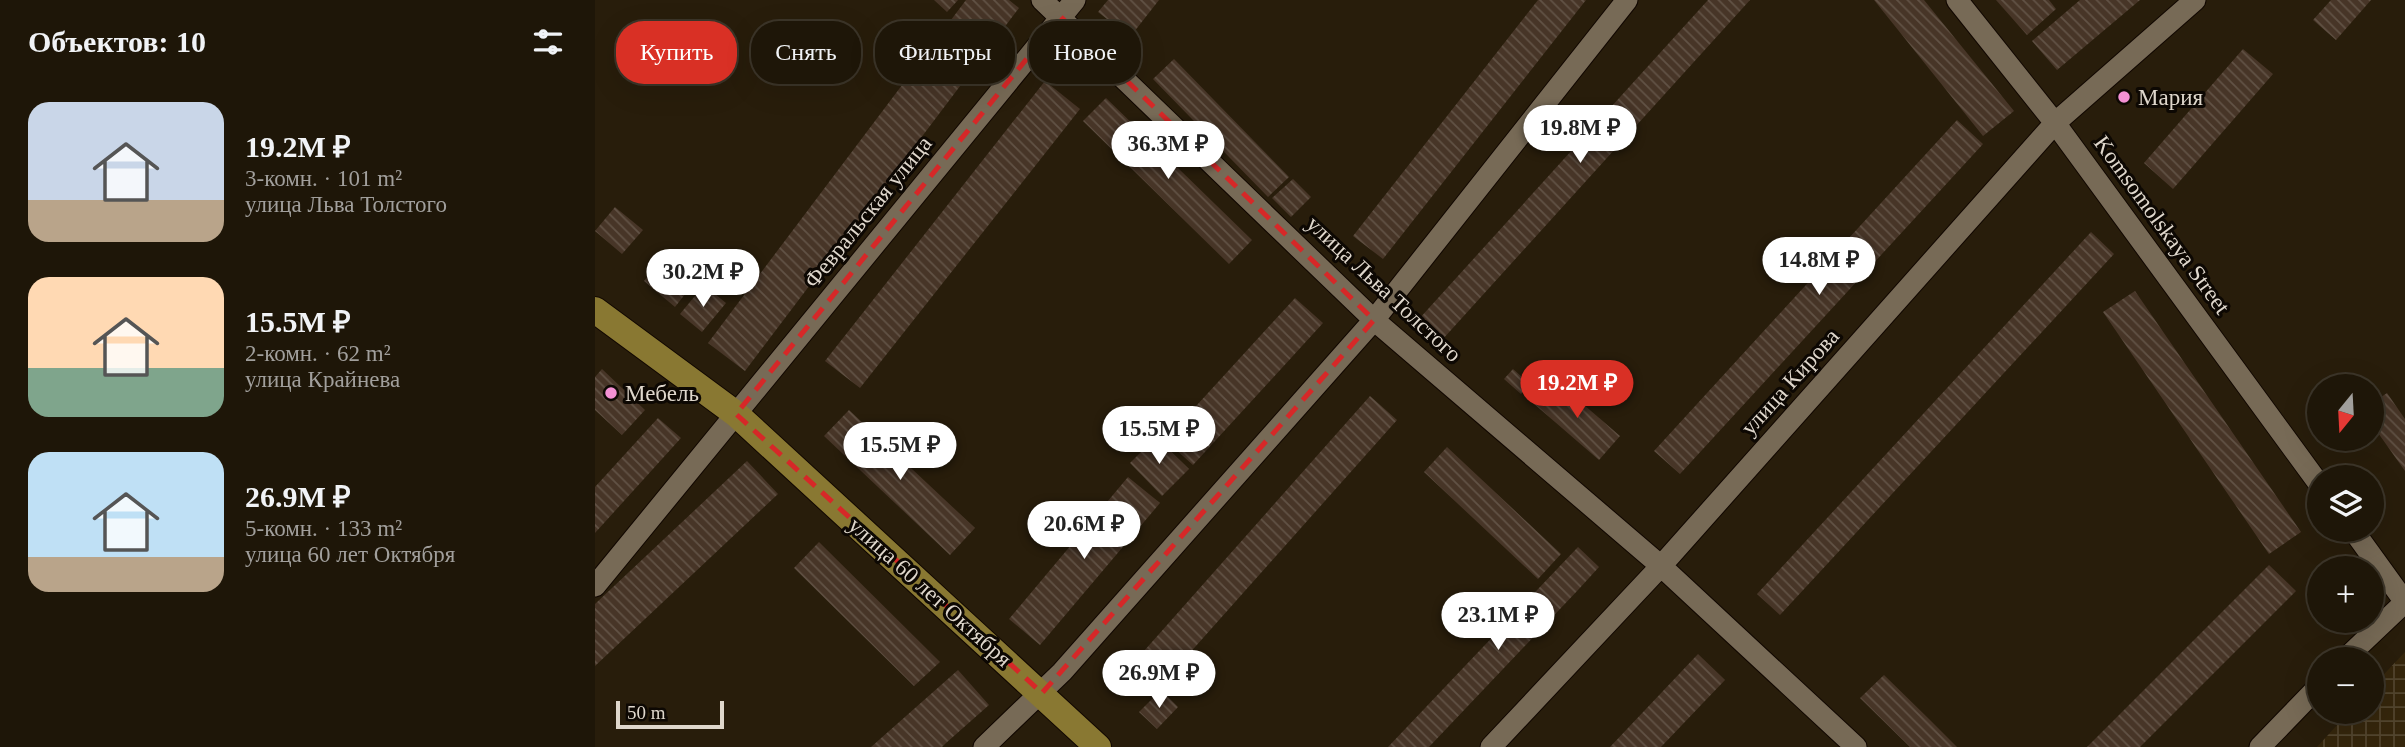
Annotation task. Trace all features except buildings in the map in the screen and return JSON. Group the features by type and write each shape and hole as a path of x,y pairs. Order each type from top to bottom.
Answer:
{"main road":[{"name":"улица 60 лет Октября","path":"595,310 736,414 1098,747"}],"street":[{"name":"улица Льва Толстого","path":"1042,0 1374,320 1661,566 1856,747"},
{"name":"Февральская улица","path":"595,586 1075,0"},
{"path":"984,747 1042,693 1374,320 1627,0"},
{"name":"Komsomolskaya Street","path":"1957,0 2055,123 2307,468"},
{"name":"улица Кирова","path":"1491,747 1661,566 2055,123 2195,0"},
{"path":"2358,647 2405,602 2362,542"},
{"path":"2260,747 2307,698"}],"highlighted area":[{"path":"1061,17 1374,320 1042,693 736,414"}],"shaded area":[{"path":"2405,652 2405,747 2317,747 2338,724 2384,724 2384,674"}],"place":[{"name":"Мария","path":"2124,97"},
{"name":"Мебель","path":"611,393"}]}
